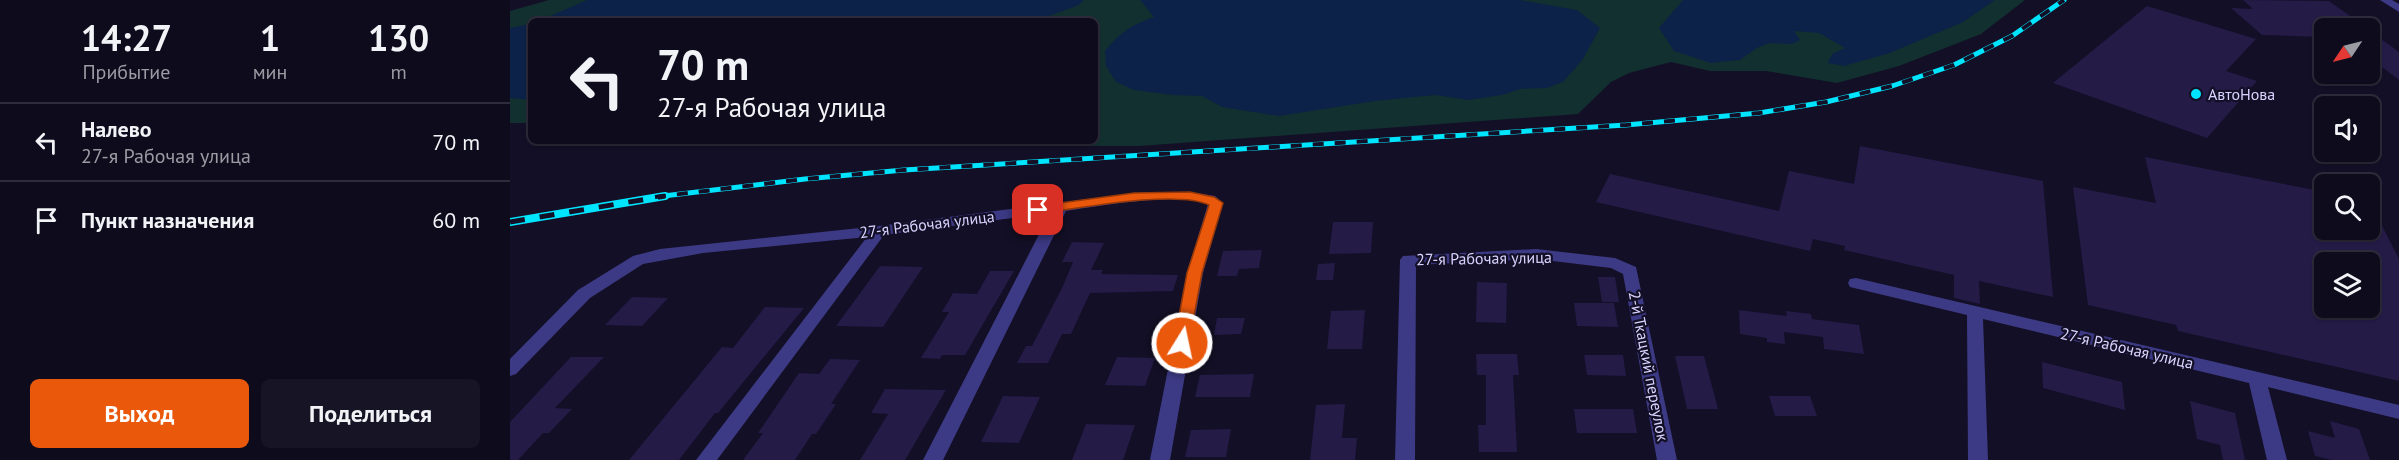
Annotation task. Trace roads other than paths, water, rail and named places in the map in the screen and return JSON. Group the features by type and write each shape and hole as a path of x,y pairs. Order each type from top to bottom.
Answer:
{"street":[{"path":"2385,0 2399,9"},
{"name":"27-я Рабочая улица","path":"510,370 584,294 638,260 704,248 879,231 1134,196 1190,196 1210,199 1216,203 1195,273 1160,460"},
{"path":"933,460 1060,207"},
{"path":"705,460 879,231"},
{"name":"27-я Рабочая улица","path":"1405,460 1408,260 1536,254 1615,263 1630,272"},
{"name":"2-й Ткацкий переулок","path":"1630,272 1667,460"},
{"name":"27-я Рабочая улица","path":"1856,283 2399,412"},
{"path":"1975,312 1978,460"},
{"path":"2257,378 2277,460"}],"water":[{"path":"587,0 1084,0 1077,6 1043,18 546,18"},
{"path":"1140,0 1520,0 1577,10 1600,28 1583,59 1563,82 1547,88 1520,89 1502,95 1469,100 1435,95 1375,101 1279,116 1222,107 1202,96 1134,90 1116,82 1106,66 1105,51 1127,30 1154,17"},
{"path":"1683,0 1995,0 1963,22 1890,53 1844,66 1828,63 1832,54 1845,48 1819,33 1794,31 1800,40 1792,44 1769,43 1740,60 1711,63 1674,51 1659,28"},
{"path":"528,25 528,100 510,98 510,28"}],"railway":[{"path":"655,197 904,170 1626,125 1759,113 1826,102 1892,86 1954,65 2012,36 2064,0"},
{"path":"510,222 665,196"}],"place":[{"name":"АвтоНова","path":"2196,94"}]}
